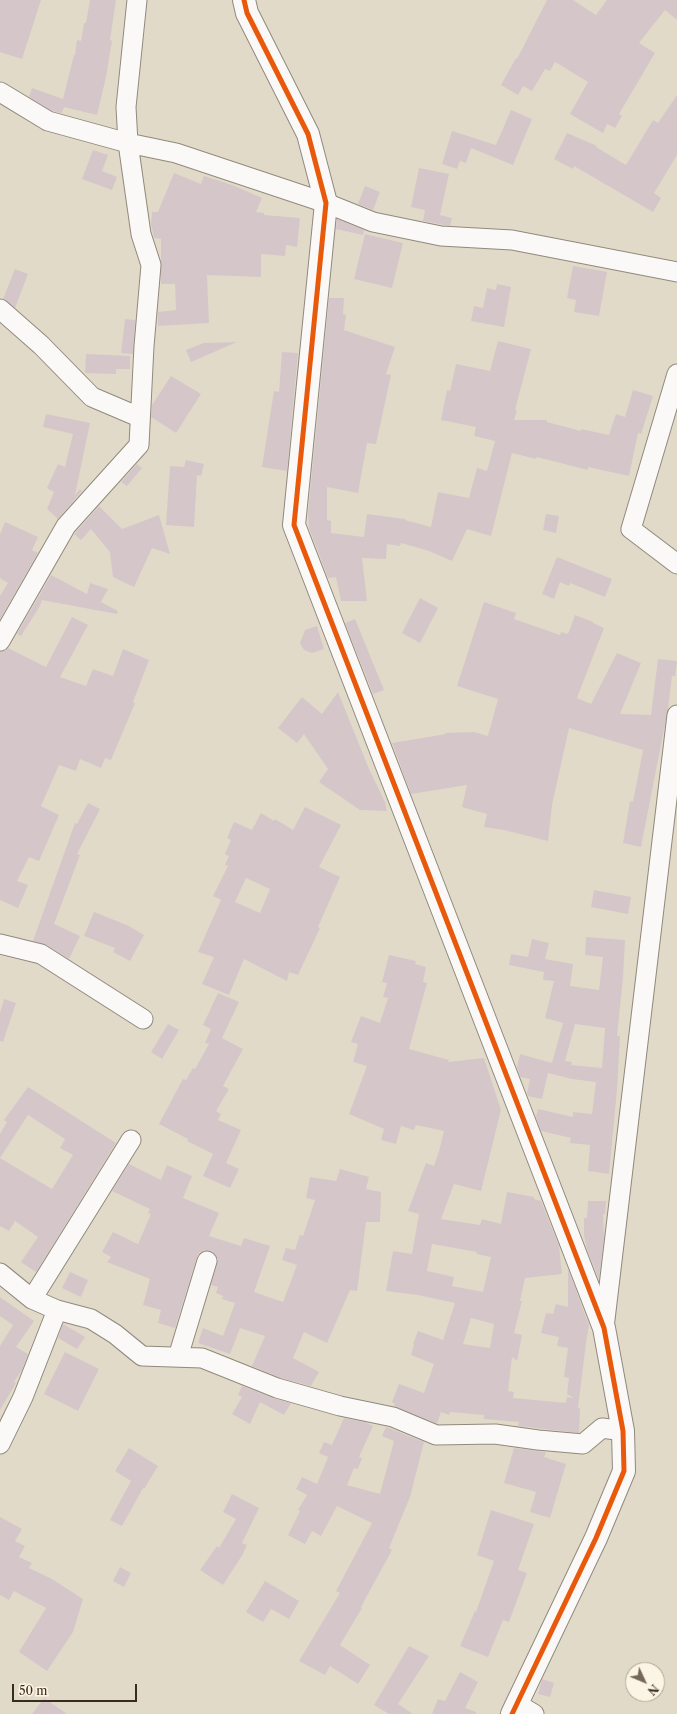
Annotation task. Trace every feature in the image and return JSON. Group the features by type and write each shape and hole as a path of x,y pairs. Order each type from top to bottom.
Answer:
{"street":[{"path":"0,641 66,526 139,445 139,417 152,266 141,234 128,143 126,107 137,0"},
{"path":"244,0 247,13 308,134 326,203 294,525 604,1328 623,1431 624,1471 521,1711"},
{"path":"0,92 48,121 128,143 176,153 326,203 373,222 441,236 512,240 677,272"},
{"path":"0,309 41,345 92,397 139,417"},
{"path":"677,374 631,529 677,564"},
{"path":"604,1328 677,715"},
{"path":"0,944 41,954 144,1019"},
{"path":"32,1299 131,1140"},
{"path":"178,1356 207,1261"},
{"path":"0,1273 32,1299 57,1310 91,1319 114,1334 142,1356 202,1358 277,1388 340,1406 392,1417 436,1435 495,1434 583,1444 602,1428 623,1431"},
{"path":"0,1444 24,1397 57,1310"}],"building":[{"path":"0,0 41,0 22,59 0,52"},
{"path":"90,0 116,0 110,40 112,41 106,77 97,115 64,107 62,113 52,111 29,97 32,88 63,99 75,55 77,40 81,41 84,23 86,23"},
{"path":"547,0 573,0 596,15 607,0 677,0 677,20 665,10 639,43 655,53 619,114 622,116 615,128 607,124 603,133 570,114 588,82 555,62 550,71 545,69 532,91 523,86 518,95 501,85 516,58 517,59"},
{"path":"677,95 677,155 654,193 661,198 653,212 574,166 573,169 554,159 567,133 597,146 596,147 626,165 653,120 658,123"},
{"path":"511,110 532,119 513,165 471,148 466,163 460,161 457,169 442,164 452,131 496,145"},
{"path":"93,150 108,155 102,171 117,177 112,190 82,179"},
{"path":"419,168 449,174 440,215 452,218 450,226 423,221 425,210 411,207"},
{"path":"174,173 201,184 204,176 235,186 262,198 256,212 264,213 264,215 300,218 297,247 286,245 285,256 261,254 261,277 207,275 209,323 158,326 158,312 176,310 175,284 161,284 161,239 154,238 151,224 152,212 158,212"},
{"path":"365,186 380,192 373,210 358,204"},
{"path":"337,219 364,230 363,235 336,229"},
{"path":"365,234 403,243 392,288 354,279"},
{"path":"573,266 607,272 599,316 574,312 576,300 567,298"},
{"path":"15,269 28,274 15,308 3,299"},
{"path":"497,284 511,287 504,327 471,321 474,306 483,308 487,288 496,290"},
{"path":"329,298 344,298 343,314 346,315 344,330 395,347 386,374 391,375 376,444 367,443 358,493 327,487 327,520 331,521 331,533 364,537 367,514 405,519 431,527 438,492 469,498 477,468 487,471 495,441 474,436 476,427 441,420 447,390 450,391 456,364 490,371 498,341 531,349 515,410 517,410 514,420 547,420 547,422 581,431 581,429 609,435 616,414 625,417 633,390 653,396 641,434 638,433 629,476 588,467 588,470 537,457 536,459 512,453 491,536 467,529 452,561 429,551 401,543 400,546 387,544 386,559 362,558 367,601 341,601 336,577 328,578 309,528 308,513"},
{"path":"125,319 135,320 133,354 121,353"},
{"path":"237,342 191,362 186,350 204,343"},
{"path":"282,352 298,353 287,471 262,467 274,391 279,392"},
{"path":"86,354 130,356 130,369 116,369 116,374 85,373"},
{"path":"171,376 201,394 176,433 151,417 152,405"},
{"path":"46,414 90,423 75,495 80,489 82,491 58,519 47,509 54,492 47,488 58,464 65,467 73,434 43,427"},
{"path":"186,460 204,464 201,476 197,475 194,527 166,525 170,466 184,467"},
{"path":"137,464 142,468 127,486 121,482"},
{"path":"99,506 122,529 159,515 170,554 152,548 134,587 113,577 110,552 91,529 81,540 74,534"},
{"path":"546,514 559,516 556,533 543,530"},
{"path":"5,522 38,537 32,550 38,553 0,619 0,596 8,583 0,578 0,534"},
{"path":"557,557 612,579 605,597 570,583 569,586 560,582 554,599 542,594"},
{"path":"51,575 87,594 90,583 108,589 101,602 118,611 117,614 42,600 40,606 21,636 17,634"},
{"path":"420,598 438,608 420,643 402,633"},
{"path":"484,602 516,613 514,619 560,635 561,632 568,634 575,615 604,628 577,698 591,704 617,653 641,663 620,714 651,715 658,659 677,661 675,676 672,676 668,709 641,847 623,843 630,801 633,802 643,750 569,728 552,805 548,841 504,830 484,827 487,814 462,807 467,785 411,794 392,743 446,734 445,733 474,732 488,736 498,699 457,686"},
{"path":"72,617 88,625 60,677 86,686 93,669 113,676 123,649 149,660 133,702 135,703 111,760 105,758 101,768 80,759 76,771 59,765 41,806 59,815 39,861 29,857 17,881 28,885 18,908 0,900 0,652 8,648 46,667"},
{"path":"355,619 384,690 373,694 345,623"},
{"path":"317,626 324,649 312,653 304,650 300,643 305,630"},
{"path":"338,692 369,769 385,802 387,811 360,810 319,782 328,769 304,734 297,743 278,728 302,697 322,714"},
{"path":"88,803 100,809 77,854 80,855 54,924 80,936 69,959 47,945 33,941 75,823 77,824"},
{"path":"305,807 341,825 319,867 340,877 318,927 320,928 298,975 289,972 287,981 244,959 229,995 202,984 214,957 198,952 221,900 213,896 228,866 225,865 229,856 225,854 231,840 227,838 234,822 252,830 261,813 274,821 275,819 293,830","holes":["246,878 270,889 260,913 235,902"]},
{"path":"594,890 631,897 628,914 591,907"},
{"path":"94,912 127,925 144,935 130,961 113,952 115,948 84,936"},
{"path":"586,937 625,940 617,1036 620,1036 617,1090 609,1174 588,1171 590,1145 570,1143 571,1138 541,1131 536,1117 538,1109 573,1117 573,1112 592,1114 596,1082 572,1079 548,1073 542,1099 528,1096 527,1093 530,1079 520,1077 517,1067 520,1054 552,1063 563,1023 545,1018 554,981 543,980 544,972 509,965 511,954 528,957 532,939 549,943 545,959 573,964 570,986 599,990 603,957 585,955","holes":["575,1024 605,1028 602,1068 571,1065 572,1062 565,1061"]},
{"path":"389,955 416,961 415,964 426,967 423,982 427,983 409,1049 449,1060 448,1062 484,1058 501,1110 481,1191 454,1184 441,1219 480,1225 482,1219 501,1224 507,1192 534,1197 534,1199 541,1201 559,1246 562,1274 525,1278 520,1301 522,1301 514,1333 522,1335 517,1361 512,1357 508,1391 514,1392 513,1398 566,1403 567,1397 574,1398 567,1394 569,1378 564,1377 568,1348 557,1346 559,1337 541,1333 546,1313 553,1314 556,1304 568,1307 568,1269 589,1325 578,1408 580,1408 579,1433 518,1426 519,1422 484,1419 484,1415 450,1412 449,1415 441,1412 437,1424 394,1406 395,1404 392,1402 399,1384 424,1393 434,1364 411,1355 413,1344 418,1331 443,1340 455,1303 418,1295 386,1291 393,1251 412,1254 419,1214 408,1211 426,1163 434,1166 444,1131 416,1125 414,1130 401,1126 396,1144 381,1140 384,1129 349,1114 367,1066 353,1062 358,1044 351,1042 361,1016 380,1023 388,998 383,997 387,983 382,982","holes":["432,1244 477,1252 476,1254 491,1257 483,1292 452,1286 454,1277 427,1271","471,1318 494,1324 490,1348 463,1344"]},
{"path":"218,993 239,1002 222,1038 243,1049 223,1086 229,1089 216,1111 221,1114 218,1120 241,1130 226,1163 239,1169 230,1188 203,1176 213,1154 187,1141 188,1139 159,1124 183,1079 186,1080 193,1068 195,1069 209,1044 205,1043 211,1029 203,1025"},
{"path":"4,999 16,1003 3,1042 0,1041 0,1013"},
{"path":"168,1024 179,1030 162,1059 151,1052"},
{"path":"28,1087 116,1143 36,1272 21,1262 38,1237 15,1221 9,1231 0,1226 0,1134 7,1122 4,1120","holes":["28,1115 65,1139 60,1148 73,1155 52,1189 0,1158"]},
{"path":"129,1164 161,1180 167,1165 192,1176 183,1198 219,1213 209,1236 241,1246 244,1238 270,1246 254,1292 283,1302 297,1265 282,1260 286,1248 295,1250 300,1235 303,1236 315,1200 306,1198 310,1177 336,1181 340,1169 369,1177 366,1189 381,1192 380,1222 366,1222 357,1291 350,1290 327,1343 304,1332 293,1358 319,1372 311,1386 281,1378 252,1366 265,1336 240,1328 230,1354 198,1343 203,1328 223,1336 235,1303 222,1299 223,1296 216,1293 218,1287 211,1285 218,1259 211,1251 204,1250 199,1253 197,1257 175,1328 158,1323 161,1310 143,1305 150,1279 107,1262 111,1257 102,1252 113,1232 138,1244 151,1214 148,1213 150,1209 112,1191"},
{"path":"588,1201 606,1201 605,1214 603,1214 604,1236 599,1280 587,1249 584,1235 584,1218 587,1218"},
{"path":"70,1272 88,1280 81,1297 62,1288"},
{"path":"0,1297 34,1321 16,1347 28,1354 22,1370 14,1382 16,1383 0,1410 0,1346 13,1325 0,1316"},
{"path":"63,1324 85,1337 77,1349 58,1338"},
{"path":"65,1352 99,1369 78,1411 44,1394"},
{"path":"242,1386 291,1403 284,1415 260,1402 250,1424 232,1414 242,1397 238,1395"},
{"path":"344,1418 365,1422 373,1426 359,1457 362,1458 358,1469 354,1468 347,1485 380,1494 394,1441 382,1436 386,1427 424,1442 410,1497 389,1548 392,1550 361,1607 362,1608 340,1645 370,1665 358,1684 330,1666 325,1675 299,1661 340,1593 336,1591 372,1523 337,1506 321,1536 312,1531 305,1544 288,1535 300,1511 298,1510 307,1495 296,1489 302,1477 317,1484 328,1457 319,1453 324,1442 332,1445"},
{"path":"129,1448 158,1466 144,1489 143,1488 122,1526 110,1520 131,1481 115,1471"},
{"path":"514,1448 546,1452 544,1457 566,1464 550,1518 530,1512 536,1492 504,1483"},
{"path":"232,1494 259,1508 242,1543 247,1545 243,1554 223,1585 200,1570 217,1546 219,1548 236,1519 223,1512"},
{"path":"491,1510 534,1524 518,1570 527,1573 509,1622 503,1620 488,1657 460,1646 475,1611 476,1612 494,1561 477,1555"},
{"path":"0,1517 22,1529 15,1541 25,1546 19,1557 32,1563 29,1568 52,1579 83,1599 73,1632 47,1671 19,1652 46,1608 14,1591 9,1600 0,1595"},
{"path":"120,1567 131,1573 124,1587 113,1581"},
{"path":"265,1581 299,1601 289,1619 271,1609 263,1622 246,1612"},
{"path":"409,1646 429,1656 398,1704 413,1714 389,1714 374,1705"},
{"path":"460,1672 478,1682 465,1708 476,1712 476,1714 432,1714 438,1699 445,1701"},
{"path":"542,1679 554,1683 550,1697 538,1694"},
{"path":"44,1698 67,1714 32,1714"}],"cycle path":[{"path":"244,0 247,13 308,134 326,203 294,525 604,1328 623,1431 624,1471 596,1538 512,1714"}]}
